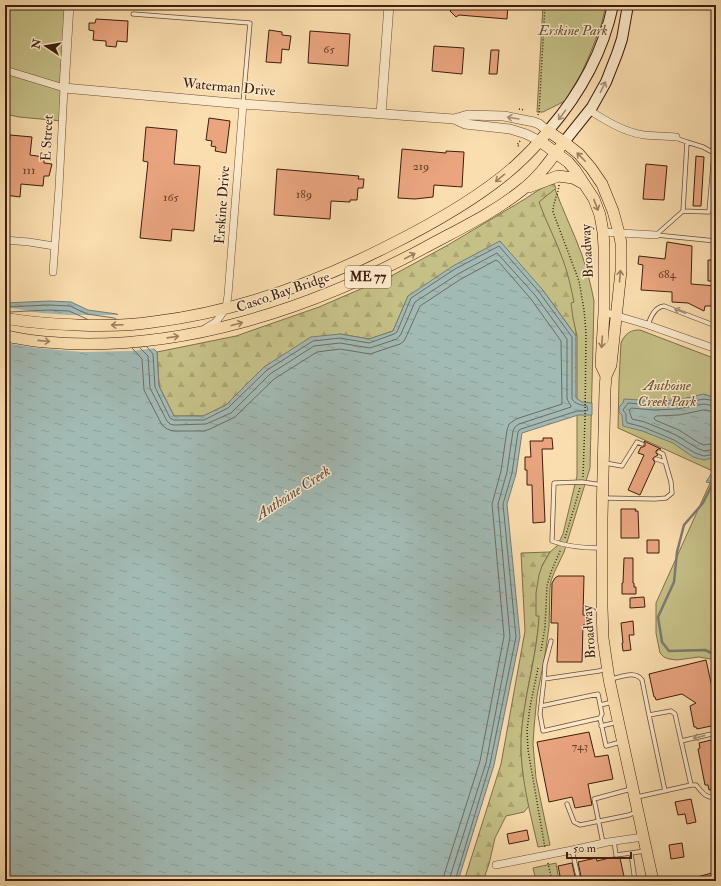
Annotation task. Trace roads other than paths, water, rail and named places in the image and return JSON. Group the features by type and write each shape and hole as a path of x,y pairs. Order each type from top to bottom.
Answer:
{"main road":[{"name":"ME 77","path":"540,141 573,100 588,75 606,34 613,5"},
{"name":"ME 77","path":"556,153 600,94 622,40 628,5"},
{"name":"Waterman Drive","path":"548,132 564,142"},
{"name":"Waterman Drive","path":"540,141 556,153"},
{"name":"Casco Bay Bridge","path":"5,318 57,324 98,326 146,323 197,316 262,298 313,280 406,238 448,214 494,183 514,167 540,141"},
{"name":"Broadway","path":"564,142 581,156 602,184 613,211 621,243 620,271 611,366 606,376 603,485 602,623 608,674 653,881"},
{"name":"Casco Bay Bridge","path":"5,336 44,342 84,344 141,341 199,333 277,312 318,297 393,265 478,220 523,190 556,153"},
{"name":"Broadway","path":"556,153 575,170 585,184 594,199 600,215 603,232 604,312 601,365 606,376"},
{"path":"523,190 558,176 573,178 585,184"}],"street":[{"name":"E Street","path":"53,272 69,5"},
{"path":"381,114 389,5"},
{"name":"Waterman Drive","path":"5,70 64,88 242,104 454,119 468,115 504,116 534,122 539,124 548,132"},
{"name":"Erskine Drive","path":"226,308 242,104"},
{"path":"589,110 617,127 643,134 676,137"},
{"name":"Waterman Drive","path":"454,119 465,124 510,130 526,134 540,141"},
{"path":"603,232 656,235"},
{"path":"5,240 54,246"},
{"path":"199,333 216,322 226,308"},
{"path":"604,312 648,324 716,349"},
{"path":"496,865 603,843 644,837"}],"lane":[{"path":"133,14 250,23 242,104"},
{"path":"656,235 683,211 709,212 715,153 676,137"},
{"path":"683,211 687,142"},
{"path":"710,205 716,206"},
{"path":"656,235 716,242"},
{"path":"648,324 656,310 661,306 664,306 716,326"},
{"path":"604,463 622,466 637,442 642,444"},
{"path":"633,449 639,451"},
{"path":"603,498 666,498 672,493 672,482 663,454 659,452"},
{"path":"656,459 665,462"},
{"path":"602,548 576,548 552,541 554,483 582,482 603,485"},
{"path":"551,641 545,664 540,714 543,730 600,718"},
{"path":"544,679 599,671 608,674 632,674 640,677 642,680 665,790"},
{"path":"541,706 598,694 602,714 600,718 601,726 606,746 623,742"},
{"path":"600,705 614,702"},
{"path":"649,715 671,711 675,714 691,785"},
{"path":"601,726 618,722"},
{"path":"681,741 716,733"},
{"path":"603,843 594,799 665,790 691,785 696,786 708,798 716,797"},
{"path":"567,804 574,822 580,825 637,812"},
{"path":"614,841 616,855 646,851"},
{"path":"572,850 579,881"},
{"path":"631,853 635,881"}],"water":[{"path":"500,241 542,289 576,336 576,398 582,402 592,403 592,415 578,415 522,433 516,474 507,504 520,637 494,765 458,881 5,881 5,303 49,301 71,302 88,310 117,314 157,352 159,386 174,416 203,416 226,405 264,367 311,337 340,334 369,339 393,331 408,296 453,266"},
{"path":"704,394 716,398 716,457 704,460 693,457 673,443 642,431 623,426 622,415 619,412 619,407 623,403 624,399 655,401 677,400"},
{"path":"716,466 716,484 706,482"}],"waterway":[{"name":"Anthoine Creek","path":"716,477 703,503 684,525 677,552 674,582 658,617 662,642 669,651 705,650 716,655"}],"park label":[{"name":"Erskine Park","path":"573,30"},
{"name":"Anthoine Creek Park","path":"667,394"}]}
